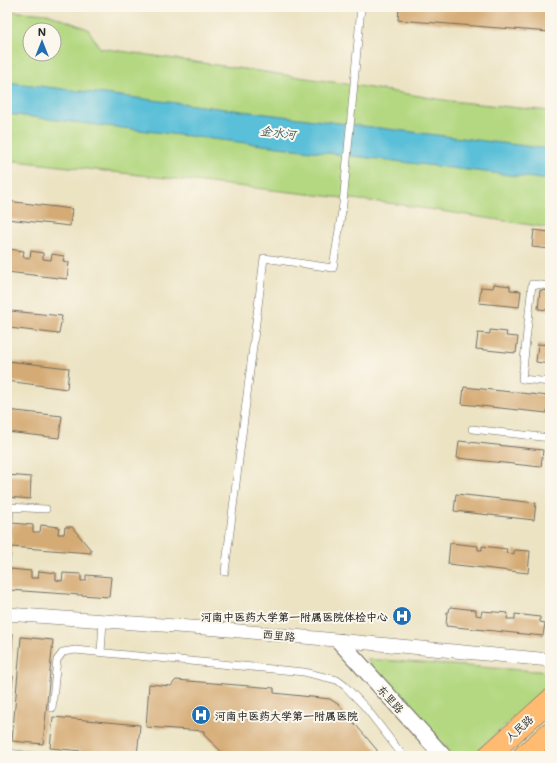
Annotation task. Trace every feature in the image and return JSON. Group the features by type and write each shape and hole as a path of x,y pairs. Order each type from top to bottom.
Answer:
{"main road":[{"name":"人民路","path":"488,756 550,700"},
{"path":"523,756 550,732"}],"street":[{"name":"西里路","path":"7,614 218,629 340,642 550,660"},
{"name":"东里路","path":"340,642 443,756"}],"lane":[{"path":"225,572 264,258 333,268 343,204 361,7"},
{"path":"550,286 532,284 522,379 550,382"},
{"path":"472,429 550,438"},
{"path":"7,561 9,507 46,509"},
{"path":"101,653 103,621"},
{"path":"52,708 57,660 63,652 75,650 304,672 337,680 345,686 366,708 400,752 401,756"},
{"path":"7,753 35,756"}],"green space":[{"path":"7,11 48,14 88,29 100,48 340,83 450,101 550,111 550,228 396,204 7,160"},
{"path":"366,659 550,672 550,684 472,756 454,756"}],"water":[{"name":"金水河","path":"7,82 550,149 550,180 7,114"}],"building":[{"path":"399,7 550,7 550,32 398,20"},
{"path":"7,201 72,209 70,226 7,219"},
{"path":"534,230 550,232 550,249 532,247"},
{"path":"8,249 24,251 23,257 30,258 31,251 43,253 43,259 51,260 52,254 64,256 63,261 69,262 67,279 7,272"},
{"path":"494,284 510,286 510,290 521,291 519,307 479,303 481,287 493,288"},
{"path":"540,290 550,291 550,310 538,309"},
{"path":"11,311 62,316 59,334 9,328"},
{"path":"490,330 507,332 506,336 518,337 516,353 476,349 478,333 490,334"},
{"path":"538,344 550,345 550,364 536,362"},
{"path":"7,361 69,368 67,389 7,381"},
{"path":"464,387 549,396 547,413 462,404"},
{"path":"7,410 62,416 59,438 7,432"},
{"path":"459,441 543,450 541,467 457,458"},
{"path":"7,475 31,477 30,499 7,497"},
{"path":"456,494 536,503 534,520 454,511"},
{"path":"12,523 33,525 33,532 40,532 41,525 59,527 58,534 64,534 65,527 72,527 91,550 91,553 11,547"},
{"path":"450,543 478,546 478,550 482,550 482,546 507,549 506,553 514,554 514,550 530,551 528,573 448,564"},
{"path":"10,569 31,571 31,578 38,578 39,571 56,573 56,580 62,581 63,573 81,574 81,581 86,581 86,575 111,577 109,597 9,590"},
{"path":"450,607 476,610 476,615 481,616 482,611 508,613 507,619 515,619 515,614 540,617 540,622 545,623 543,636 446,626 447,612 449,612"},
{"path":"7,634 13,634 10,669 7,669"},
{"path":"21,637 53,640 43,744 12,741"},
{"path":"7,675 13,676 8,717 7,717"},
{"path":"176,680 274,688 274,693 330,699 339,705 377,750 377,756 226,756 204,735 204,731 146,727 149,684 171,686"},
{"path":"53,717 140,725 137,756 50,748"}],"place":[{"name":"河南中医药大学第一附属医院体检中心","path":"402,616"},
{"name":"河南中医药大学第一附属医院","path":"201,715"}]}
